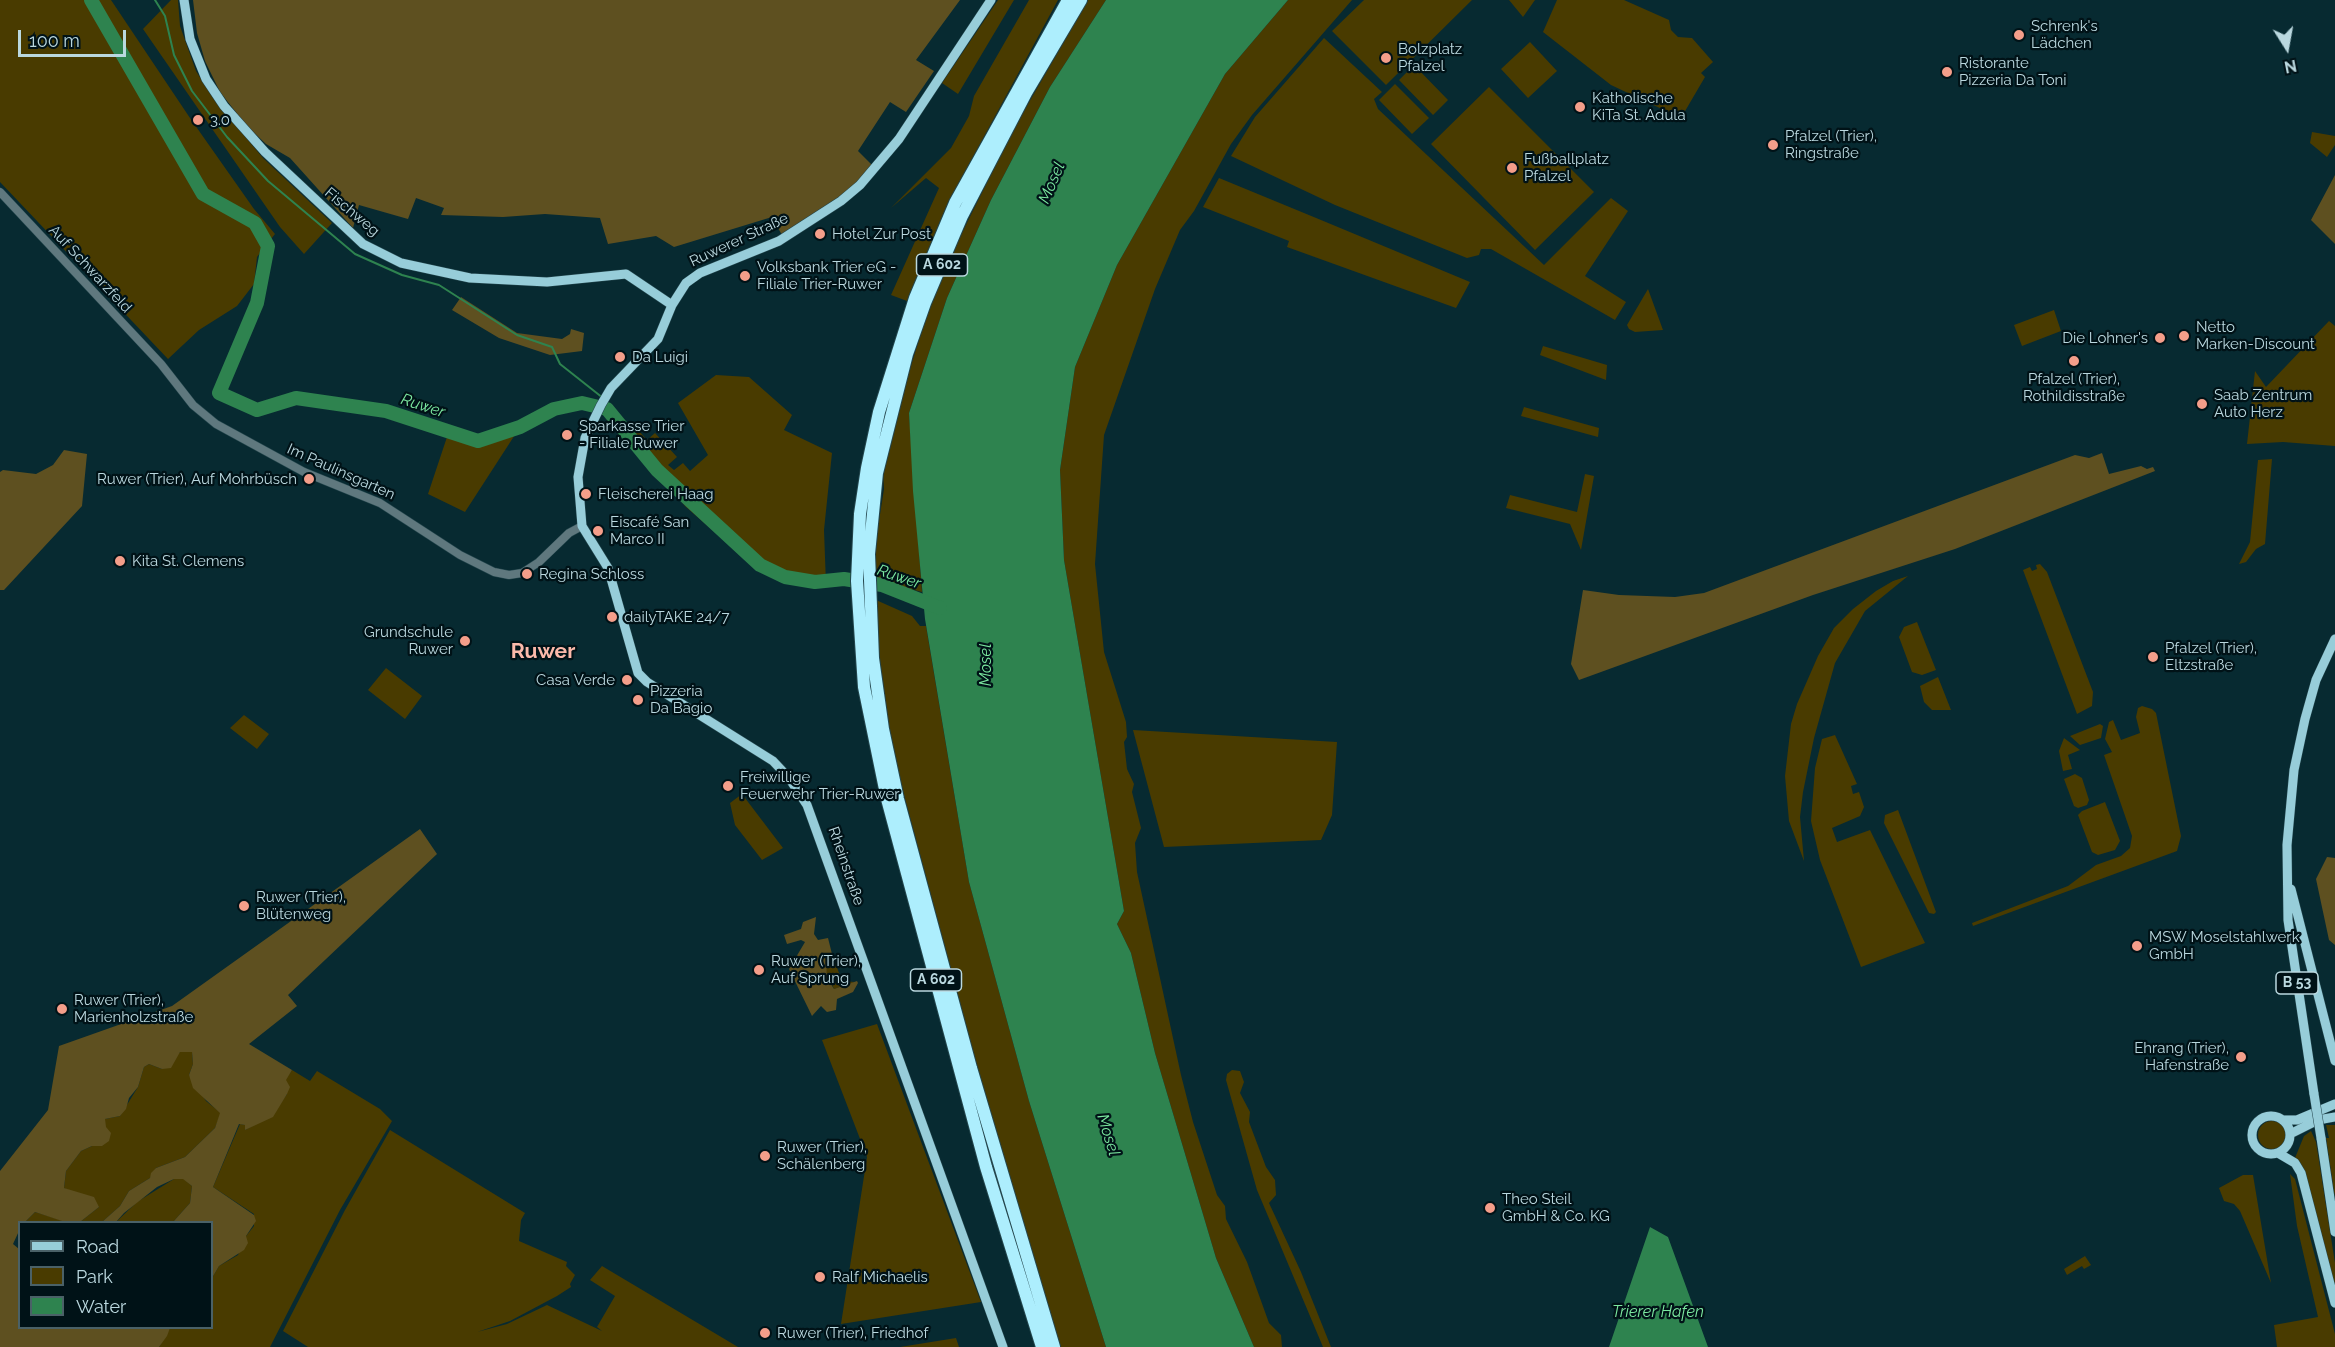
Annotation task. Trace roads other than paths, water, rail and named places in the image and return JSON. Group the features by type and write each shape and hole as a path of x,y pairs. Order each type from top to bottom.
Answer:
{"highway":[{"name":"A 602","path":"1042,1347 986,1167 887,799 864,687 864,551 867,468 879,412 915,298 955,203 1068,0"},
{"name":"A 602","path":"864,551 877,472 908,354 925,303 962,216 1026,93 1081,0"},
{"name":"A 602","path":"863,609 883,729 898,799 987,1123 1054,1347"}],"main road":[{"name":"Fischweg","path":"184,0 194,49 206,79 224,106 265,152 363,244 401,263 470,278 547,282 626,274 672,305"},
{"name":"Ruwerer Straße","path":"585,438 591,422 611,387 658,339 672,305 686,283 700,273 779,241 841,201 860,185 899,140 991,0"},
{"name":"Rheinstraße","path":"585,438 578,477 582,526 608,568 638,673 647,682 772,761 789,778 807,805 1003,1347"},
{"name":"B 53","path":"2335,639 2312,692 2297,753 2289,814 2286,872 2291,949 2335,1232"},
{"path":"2286,872 2335,1061"},
{"path":"2283,1120 2290,1134 2287,1145 2278,1153 2268,1154 2258,1149 2253,1141 2253,1131 2258,1121 2266,1117 2297,1120 2335,1104"},
{"path":"2290,1134 2318,1120 2335,1117"},
{"path":"2278,1153 2295,1163 2301,1173 2335,1303"}],"street":[{"name":"Auf Schwarzfeld","path":"0,192 161,364"},
{"name":"Im Paulinsgarten","path":"161,364 193,405 209,420 298,470 380,503 485,568 509,575 522,573 539,562 569,533 582,526"}],"water":[{"name":"Mosel","path":"1106,0 1288,0 1225,74 1117,265 1075,367 1060,470 1064,560 1124,911 1117,924 1131,953 1155,1053 1216,1258 1254,1347 1106,1347 1029,1101 969,882 925,619 913,491 909,413 947,298 991,200 1050,87"},
{"name":"Trierer Hafen","path":"1650,1227 1668,1237 1708,1347 1609,1347"}],"waterway":[{"name":"Ruwer","path":"91,0 203,194 255,223 268,246 257,303 219,393 257,410 296,398 386,411 478,441 520,427 554,409 582,403 607,409 657,470 760,565 785,577 815,582 844,579 882,585 940,608"},
{"path":"155,0 165,16 174,55 192,91 227,137 268,181 355,254 402,275 439,285 517,335 552,347 560,364 603,398"},
{"name":"Ruwer","path":"606,402 607,409"}],"place":[{"name":"Schrenk's Lädchen","path":"2019,35"},
{"name":"Bolzplatz Pfalzel","path":"1386,58"},
{"name":"Ristorante Pizzeria Da Toni","path":"1947,72"},
{"name":"Katholische KiTa St. Adula","path":"1580,107"},
{"name":"3.0","path":"198,120"},
{"name":"Pfalzel (Trier), Ringstraße","path":"1773,145"},
{"name":"Fußballplatz Pfalzel","path":"1512,168"},
{"name":"Hotel Zur Post","path":"820,234"},
{"name":"Volksbank Trier eG - Filiale Trier-Ruwer","path":"745,276"},
{"name":"Netto Marken-Discount","path":"2184,336"},
{"name":"Die Lohner's","path":"2160,338"},
{"name":"Da Luigi","path":"620,357"},
{"name":"Pfalzel (Trier), Rothildisstraße","path":"2074,361"},
{"name":"Saab Zentrum Auto Herz","path":"2202,404"},
{"name":"Sparkasse Trier - Filiale Ruwer","path":"567,435"},
{"name":"Ruwer (Trier), Auf Mohrbüsch","path":"309,479"},
{"name":"Fleischerei Haag","path":"586,494"},
{"name":"Eiscafé San Marco II","path":"598,531"},
{"name":"Kita St. Clemens","path":"120,561"},
{"name":"Regina Schloss","path":"527,574"},
{"name":"dailyTAKE 24/7","path":"612,617"},
{"name":"Grundschule Ruwer","path":"465,641"},
{"name":"Pfalzel (Trier), Eltzstraße","path":"2153,657"},
{"name":"Casa Verde","path":"627,680"},
{"name":"Pizzeria Da Bagio","path":"638,700"},
{"name":"Freiwillige Feuerwehr Trier-Ruwer","path":"728,786"},
{"name":"Ruwer (Trier), Blütenweg","path":"244,906"},
{"name":"MSW Moselstahlwerk GmbH","path":"2137,946"},
{"name":"Ruwer (Trier), Auf Sprung","path":"759,970"},
{"name":"Ruwer (Trier), Marienholzstraße","path":"62,1009"},
{"name":"Ehrang (Trier), Hafenstraße","path":"2241,1057"},
{"name":"Ruwer (Trier), Schälenberg","path":"765,1156"},
{"name":"Theo Steil GmbH & Co. KG","path":"1490,1208"},
{"name":"Ralf Michaelis","path":"820,1277"},
{"name":"Ruwer (Trier), Friedhof","path":"765,1333"}],"district":[{"name":"Ruwer","path":"543,652"}]}
